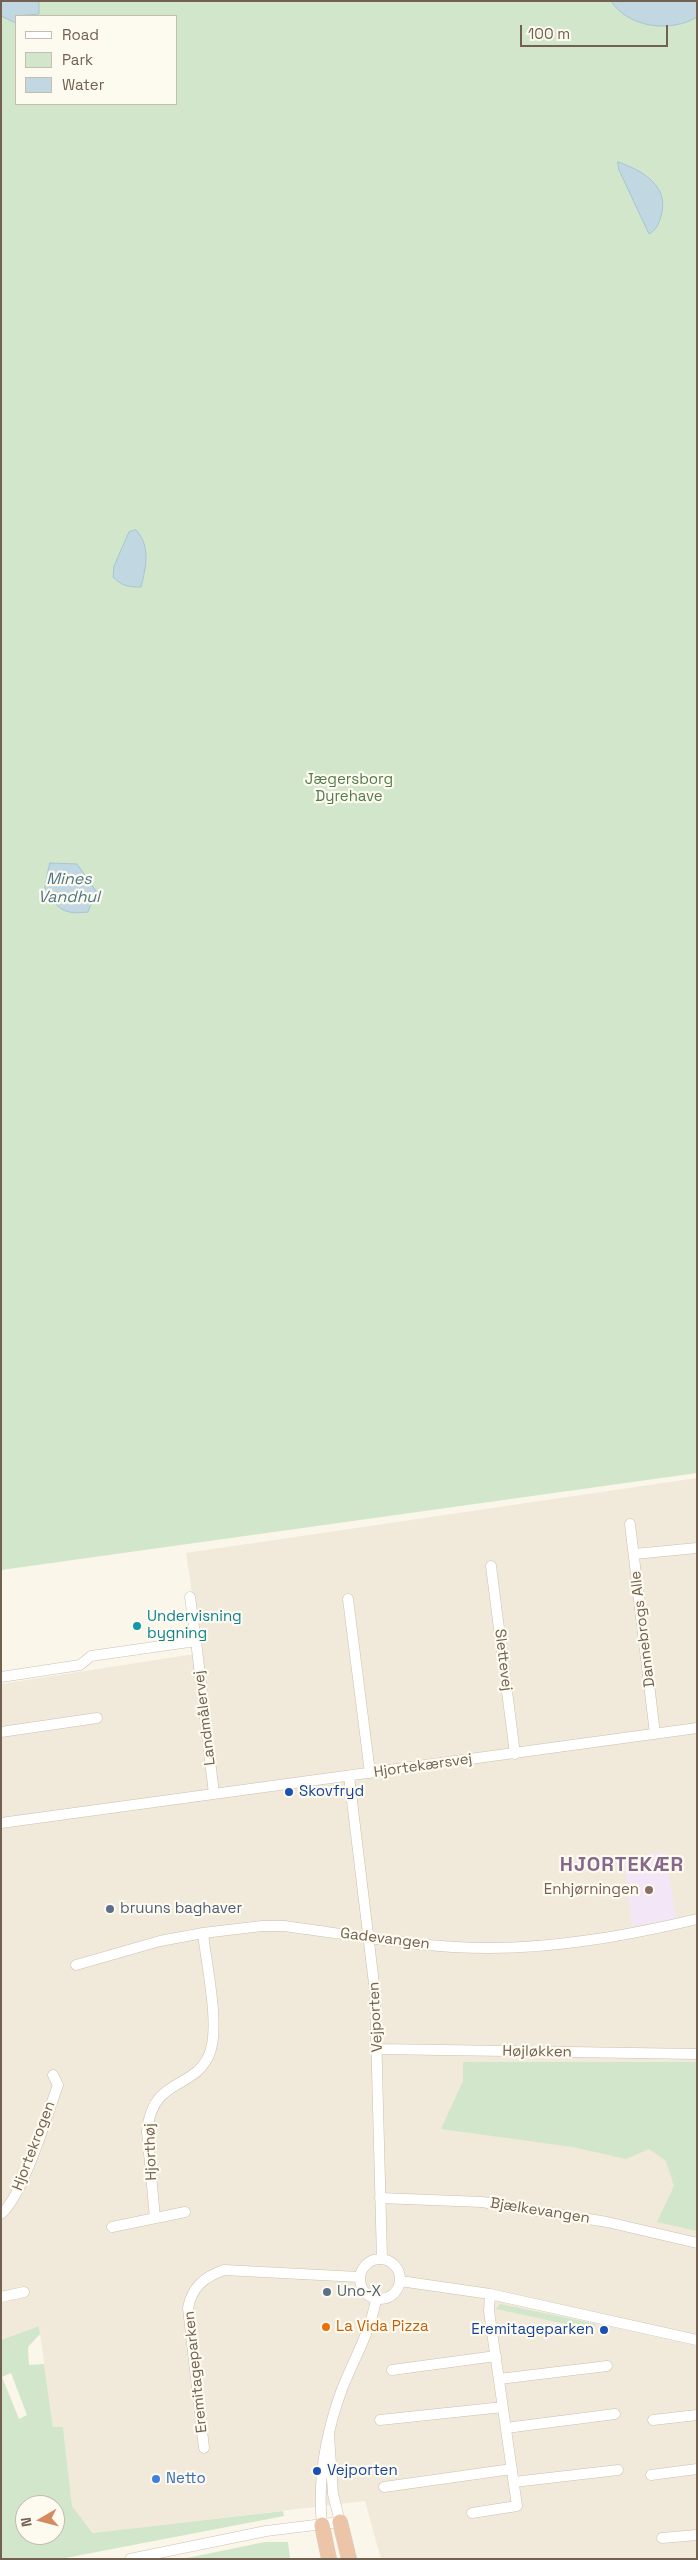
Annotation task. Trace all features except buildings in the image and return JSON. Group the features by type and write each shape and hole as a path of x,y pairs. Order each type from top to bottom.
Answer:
{"highway":[{"path":"340,2522 349,2559"},
{"path":"322,2524 329,2559"}],"street":[{"name":"Dannebrogs Alle","path":"630,1524 655,1734"},
{"path":"634,1554 697,1548"},
{"name":"Slettevej","path":"491,1566 515,1754"},
{"name":"Landmålervej","path":"190,1597 214,1794"},
{"path":"348,1599 370,1774"},
{"path":"1,1677 80,1665 91,1656 196,1641"},
{"path":"1,1732 97,1718"},
{"name":"Hjortekærsvej","path":"1,1823 697,1728"},
{"name":"Vejporten","path":"349,1776 369,1937 378,2049 382,2259"},
{"name":"Gadevangen","path":"76,1965 160,1941 202,1933 262,1926 284,1926 442,1946 489,1948 537,1946 601,1939 697,1919"},
{"name":"Hjorthøj","path":"155,2218 147,2131 148,2117 154,2104 166,2090 192,2075 201,2067 209,2055 213,2041 213,2019 202,1933"},
{"name":"Højløkken","path":"378,2049 697,2054"},
{"name":"Hjortekrogen","path":"1,2214 16,2194 58,2085 54,2075"},
{"name":"Bjælkevangen","path":"380,2198 438,2198 492,2203 607,2222 697,2243"},
{"path":"112,2227 185,2212"},
{"path":"382,2259 393,2264 397,2269 400,2281 392,2295 376,2300 363,2291 359,2277 366,2263 382,2259"},
{"name":"Eremitageparken","path":"204,2448 188,2308 190,2296 197,2286 209,2275 224,2270 359,2277"},
{"path":"400,2281 490,2294 697,2340"},
{"path":"1,2297 24,2292"},
{"path":"472,2513 517,2506 489,2311 490,2294"},
{"path":"322,2524 319,2501 322,2459 343,2388 368,2332 376,2300"},
{"path":"392,2370 496,2356"},
{"path":"499,2379 608,2366"},
{"path":"380,2420 503,2407"},
{"path":"506,2428 615,2414"},
{"path":"653,2420 697,2416"},
{"path":"130,2559 266,2531 340,2522 334,2494 329,2435"},
{"path":"384,2487 512,2469"},
{"path":"650,2475 697,2469"},
{"path":"514,2482 618,2470"},
{"path":"662,2538 697,2535"}],"shaded area":[{"path":"697,1478 697,2559 381,2559 365,2501 94,2533 72,2506 63,2427 53,2427 39,2326 1,2340 1,1684 201,1653 186,1553"},
{"name":"Enhjørningen","path":"665,1851 676,1919 632,1926 624,1860"}],"green space":[{"name":"Jægersborg Dyrehave","path":"1,1 697,1 697,1473 1,1570"},
{"path":"463,2062 697,2062 697,2231 657,2222 674,2186 666,2161 649,2149 626,2159 573,2147 441,2129 463,2081"},
{"path":"500,2304 596,2324 594,2330 496,2309"},
{"path":"39,2326 40,2334 28,2347 29,2365 44,2364 53,2427 63,2427 72,2506 93,2533 283,2511 284,2516 60,2559 1,2559 1,2340","holes":["11,2373 27,2415 19,2419 2,2377"]},
{"path":"265,2542 288,2542 290,2559 182,2559"}],"water":[{"path":"1,1 39,1 39,14 15,15 15,23 1,16"},
{"path":"611,1 697,1 697,17 675,25 651,25 628,17"},
{"path":"618,162 645,175 658,188 663,205 658,224 649,234 619,170"},
{"path":"136,530 144,543 146,557 141,587 125,585 113,577 114,566 129,532"},
{"name":"Mines Vandhul","path":"50,863 77,864 96,891 88,912 67,911 57,906 53,901 45,888"}],"place":[{"name":"Undervisning bygning","path":"137,1626"},
{"name":"Skovfryd","path":"289,1792"},
{"name":"Enhjørningen","path":"649,1890"},
{"name":"bruuns baghaver","path":"110,1909"},
{"name":"Uno-X","path":"327,2292"},
{"name":"La Vida Pizza","path":"326,2327"},
{"name":"Eremitageparken","path":"604,2330"},
{"name":"Vejporten","path":"317,2471"},
{"name":"Netto","path":"156,2479"}],"district":[{"name":"HJORTEKÆR","path":"622,1866"}]}
